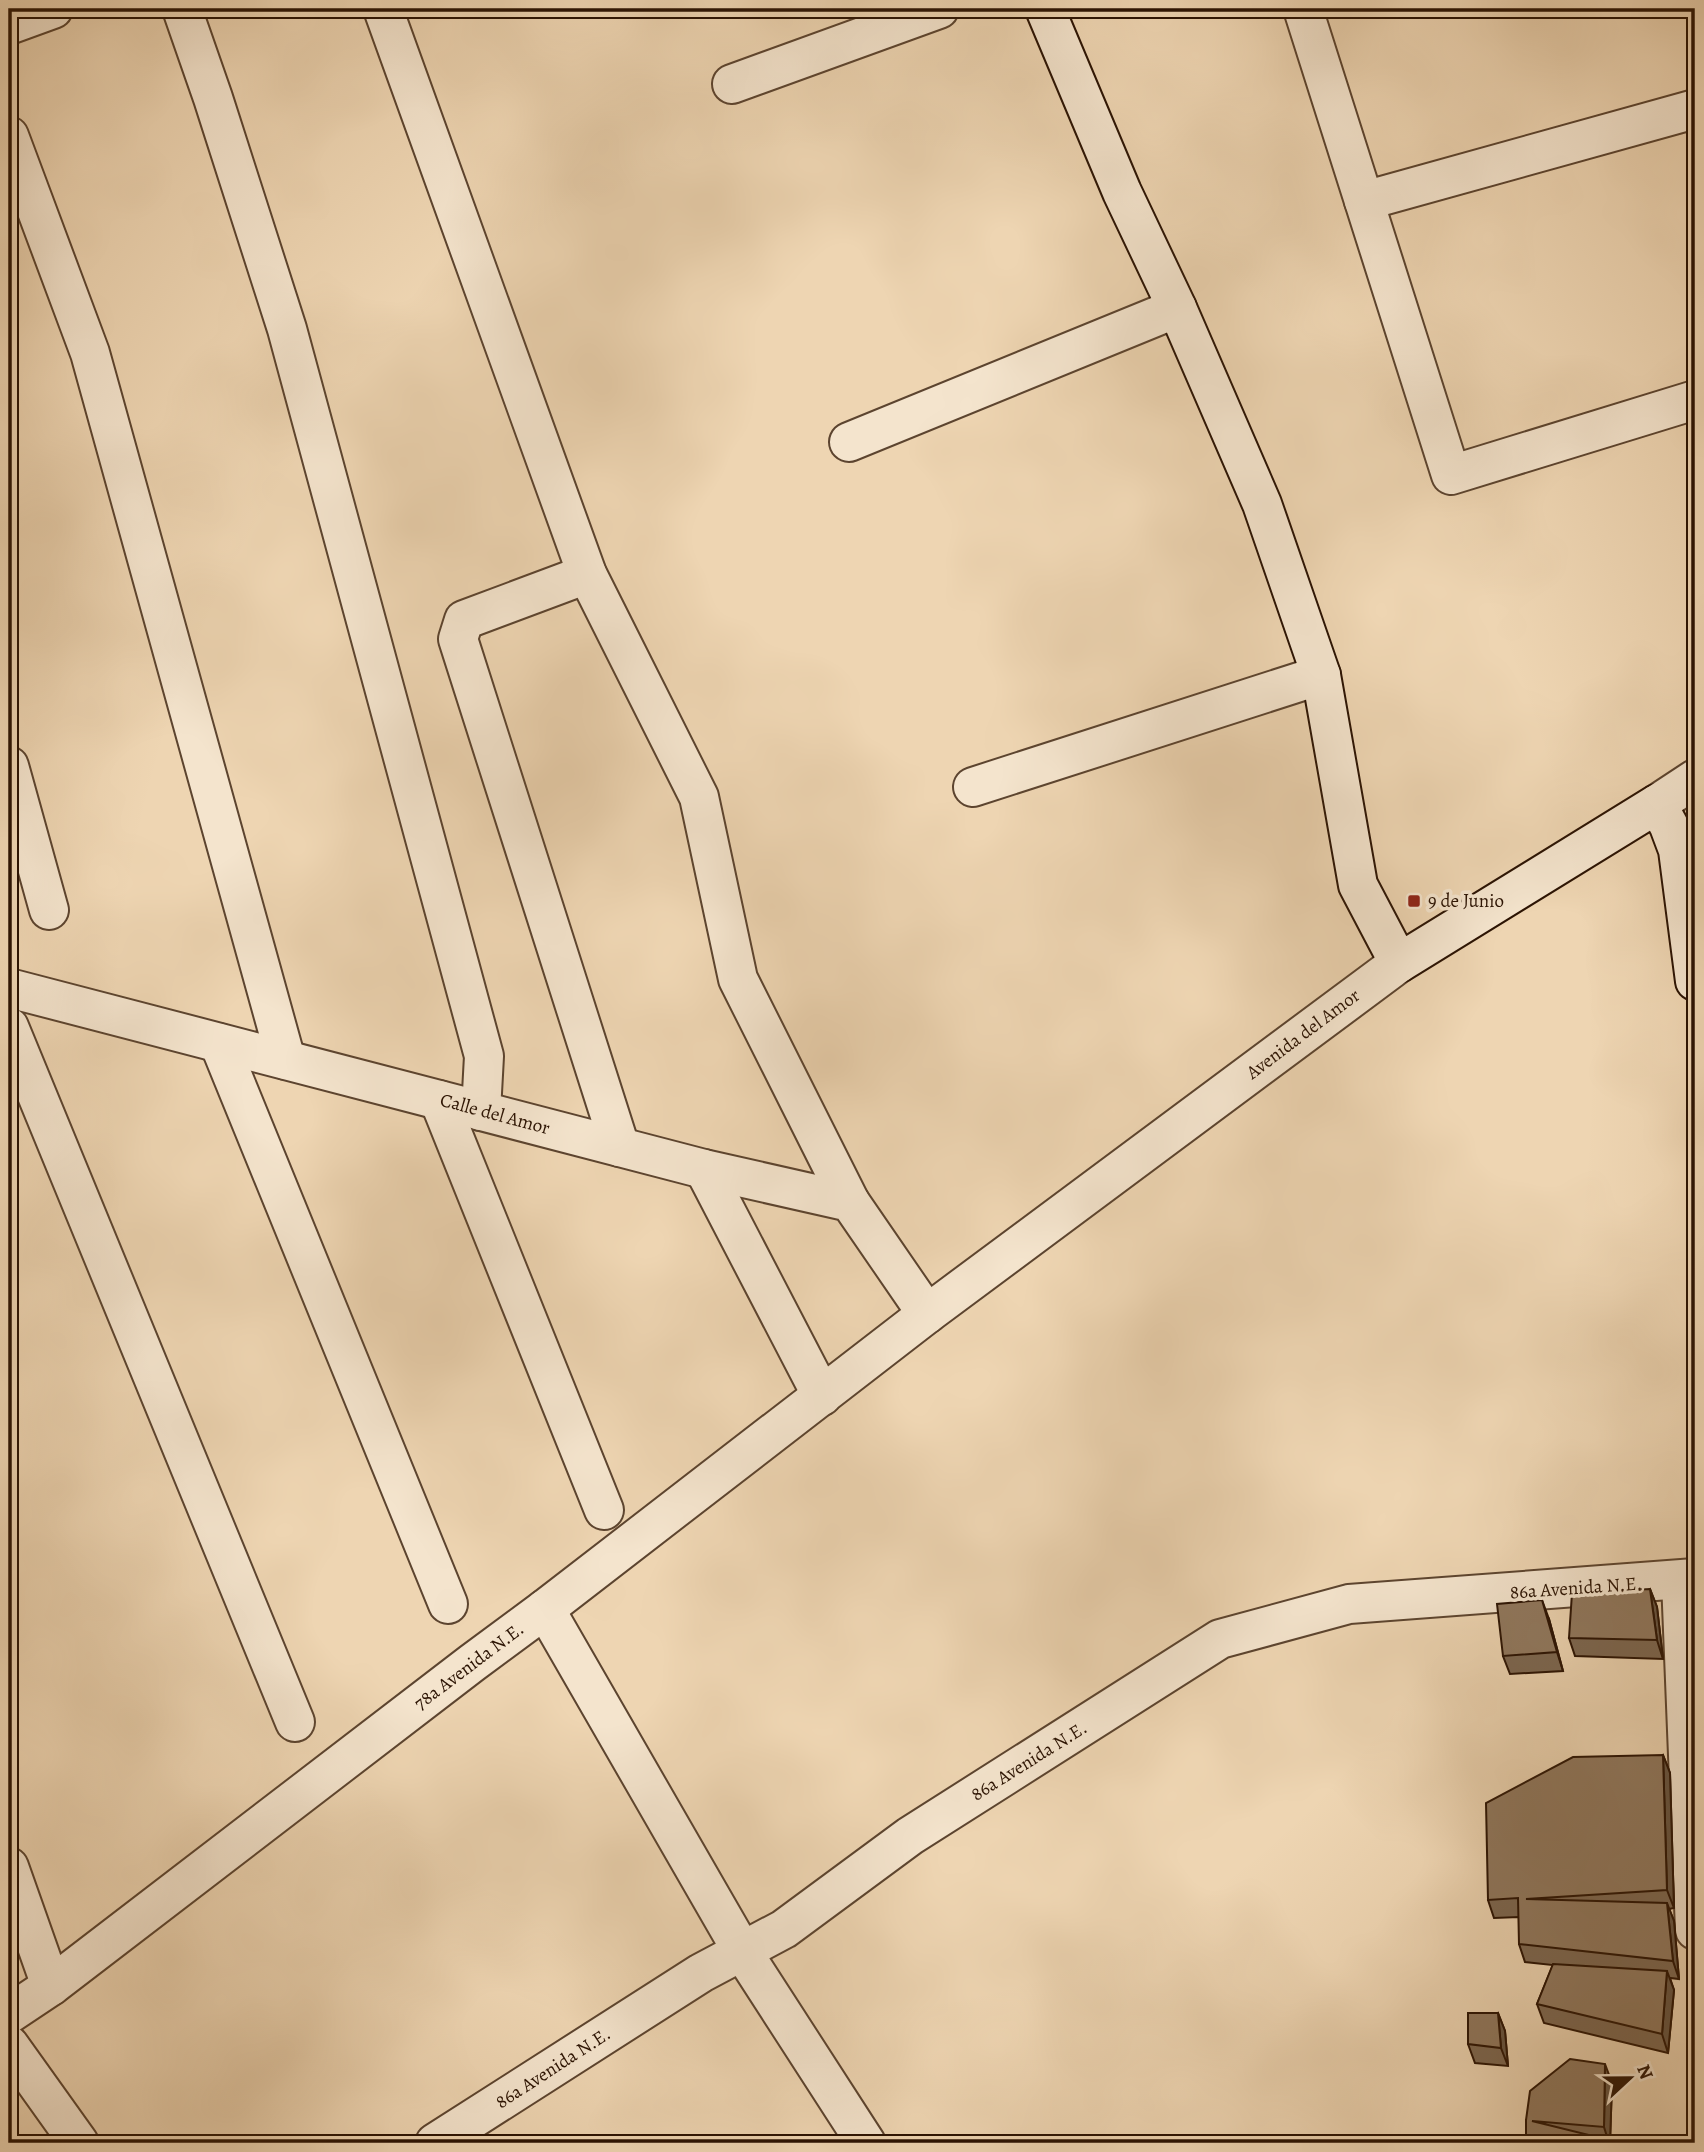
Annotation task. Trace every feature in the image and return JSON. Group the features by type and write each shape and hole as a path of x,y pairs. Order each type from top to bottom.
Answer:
{"street":[{"path":"9,25 53,9"},
{"path":"182,9 287,329 353,569 484,1056 481,1111"},
{"path":"383,9 587,574 699,797 738,979 850,1202 927,1314"},
{"path":"732,84 939,9"},
{"path":"1045,9 1122,192 1177,308 1262,504 1321,675 1358,885 1399,963"},
{"path":"1303,9 1451,475 1695,400"},
{"path":"1364,201 1695,109"},
{"path":"9,136 90,352 286,1060"},
{"path":"849,442 1177,308"},
{"path":"587,574 464,620 458,639 620,1147"},
{"path":"973,787 1321,675"},
{"path":"9,766 49,910"},
{"name":"Avenida del Amor","path":"927,1314 1399,963 1695,779"},
{"path":"1657,804 1678,850 1695,981"},
{"name":"Calle del Amor","path":"9,988 704,1169 850,1202"},
{"path":"9,1027 295,1722"},
{"path":"219,1042 448,1604"},
{"path":"439,1100 604,1510"},
{"path":"704,1169 822,1396"},
{"name":"78a Avenida N.E.","path":"9,2014 51,1986 927,1314"},
{"path":"1688,1579 1695,1930"},
{"name":"86a Avenida N.E.","path":"435,2143 701,1973 784,1928 910,1836 1220,1639 1349,1604 1688,1579"},
{"path":"545,1609 742,1951 866,2143"},
{"path":"9,1867 51,1986"},
{"path":"9,2045 79,2143"}],"building":[{"path":"1650,1589 1657,1640 1569,1638 1572,1593"},
{"path":"1542,1600 1557,1652 1503,1656 1497,1604"},
{"path":"1663,1755 1667,1890 1526,1899 1667,1903 1673,1961 1519,1944 1518,1898 1488,1900 1486,1803 1573,1757"},
{"path":"1553,1964 1667,1971 1662,2034 1537,2004"},
{"path":"1468,2013 1498,2013 1501,2048 1468,2044"},
{"path":"1570,2059 1605,2064 1604,2127 1532,2121 1593,2136 1593,2143 1526,2143 1530,2091"}],"place":[{"name":"9 de Junio","path":"1414,901"}]}
